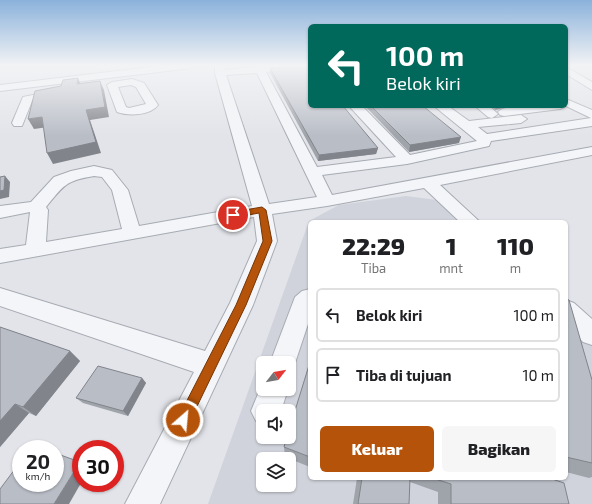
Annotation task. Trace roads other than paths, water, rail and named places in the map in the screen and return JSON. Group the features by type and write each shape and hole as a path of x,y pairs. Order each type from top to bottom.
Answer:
{"street":[{"path":"38,96 39,89"},
{"path":"142,504 241,305 267,241 262,210 226,89"},
{"path":"270,89 326,201"},
{"path":"18,123 25,101 31,97 66,92"},
{"path":"568,105 591,113"},
{"path":"356,108 407,160"},
{"path":"431,108 480,142"},
{"path":"484,108 492,114"},
{"path":"468,120 492,114 536,108"},
{"path":"455,111 468,120 481,123 591,113"},
{"path":"312,172 407,160 480,142 499,135 591,113"},
{"path":"468,120 480,142"},
{"path":"481,123 499,135"},
{"path":"0,256 262,210 326,201 592,150"},
{"path":"0,212 24,207 36,207 60,180 76,174 94,170 107,173 120,190 132,233"},
{"path":"427,182 467,220"},
{"path":"35,251 39,210 36,207"},
{"path":"0,297 211,365"},
{"path":"285,356 303,304 308,300"},
{"path":"568,312 592,334"}]}
